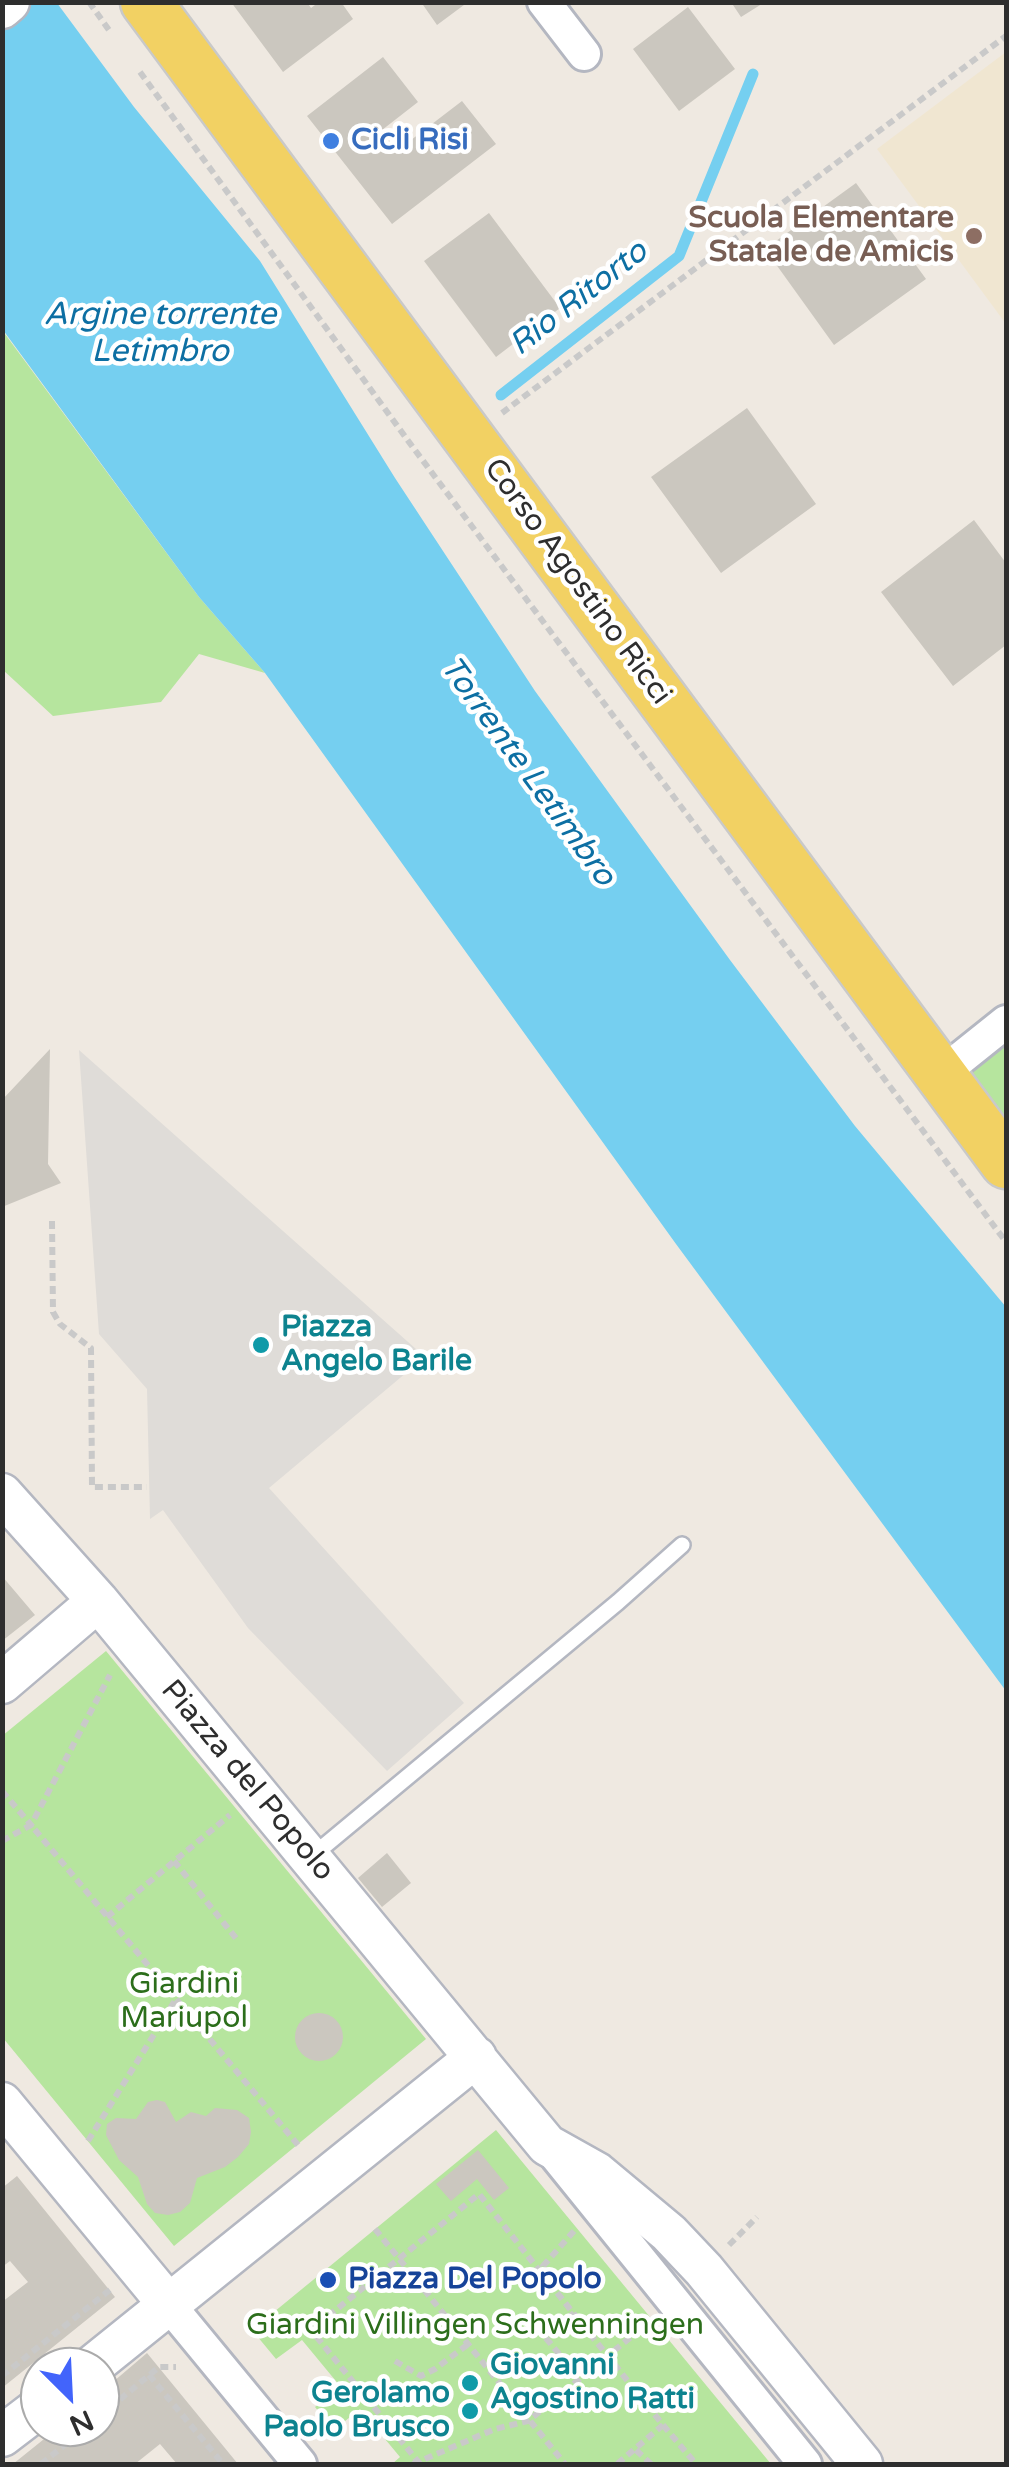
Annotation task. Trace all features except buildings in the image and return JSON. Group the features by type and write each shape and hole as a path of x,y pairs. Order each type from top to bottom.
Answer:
{"main road":[{"name":"Corso Agostino Ricci","path":"129,18 469,438 1006,1163"}],"street":[{"path":"2,8 9,2"},
{"path":"544,2 584,54"},
{"path":"941,1074 1006,1022"},
{"name":"Piazza del Popolo","path":"2,1494 98,1601 311,1857 805,2464"},
{"path":"2,1683 98,1601"},
{"path":"116,2347 476,2057"},
{"path":"8,2122 300,2464"},
{"path":"547,2146 597,2173 669,2233 704,2270 862,2464"}],"lane":[{"path":"311,1857 682,1546"}],"path":[{"path":"89,2 129,18"},
{"path":"469,438 1006,36"},
{"path":"136,66 421,458 1006,1242"},
{"path":"52,1222 53,1312 60,1324 91,1348 92,1487 147,1487"},
{"path":"2,1841 30,1825 116,1664"},
{"path":"2,1791 298,2144"},
{"path":"107,1916 236,1810"},
{"path":"174,1860 239,1942"},
{"path":"88,2142 176,1998"},
{"path":"652,2319 608,2354 578,2378 528,2421 495,2429 417,2463 311,2330 479,2194 546,2280 608,2354 696,2464"},
{"path":"546,2280 543,2266 550,2254 600,2209"},
{"path":"375,2229 565,2464"},
{"path":"2,2376 109,2290"},
{"path":"574,2313 545,2337 578,2378"},
{"path":"395,2361 421,2376 467,2345"},
{"path":"120,2400 159,2367"},
{"path":"150,2375 222,2464"},
{"path":"617,2464 663,2424"},
{"path":"42,2464 62,2447"},
{"path":"636,2450 651,2464"}],"shaded area":[{"name":"Scuola Elementare Statale de Amicis","path":"1006,52 1006,324 877,149"},
{"name":"Piazza Angelo Barile","path":"79,1050 425,1357 269,1488 464,1703 387,1771 248,1628 163,1510 150,1519 147,1389 99,1334"}],"green space":[{"path":"2,330 199,597 265,673 199,654 161,702 53,716 3,670"},
{"path":"1006,1038 1006,1118 968,1069"},
{"name":"Giardini Mariupol","path":"106,1651 426,2039 174,2246 3,2038 2,1736"},
{"name":"Giardini Villingen Schwenningen","path":"496,2130 771,2464 392,2464 400,2457 360,2409 334,2430 315,2407 340,2386 302,2340 276,2359 252,2330"}],"water":[{"name":"Argine torrente Letimbro","path":"2,3 57,3 134,107 260,261 395,478 535,691 855,1126 1006,1307 1006,1691 676,1244 265,673 199,597 3,330"}],"waterway":[{"name":"Rio Ritorto","path":"501,395 679,256 753,74"}],"place":[{"name":"Cicli Risi","path":"331,141"},
{"name":"Scuola Elementare Statale de Amicis","path":"974,236"},
{"name":"Piazza Angelo Barile","path":"261,1345"},
{"name":"Piazza Del Popolo","path":"328,2280"},
{"name":"Giovanni Agostino Ratti","path":"470,2383"},
{"name":"Gerolamo Paolo Brusco","path":"470,2411"}],"water label":[{"name":"Torrente Letimbro","path":"527,772"}]}
